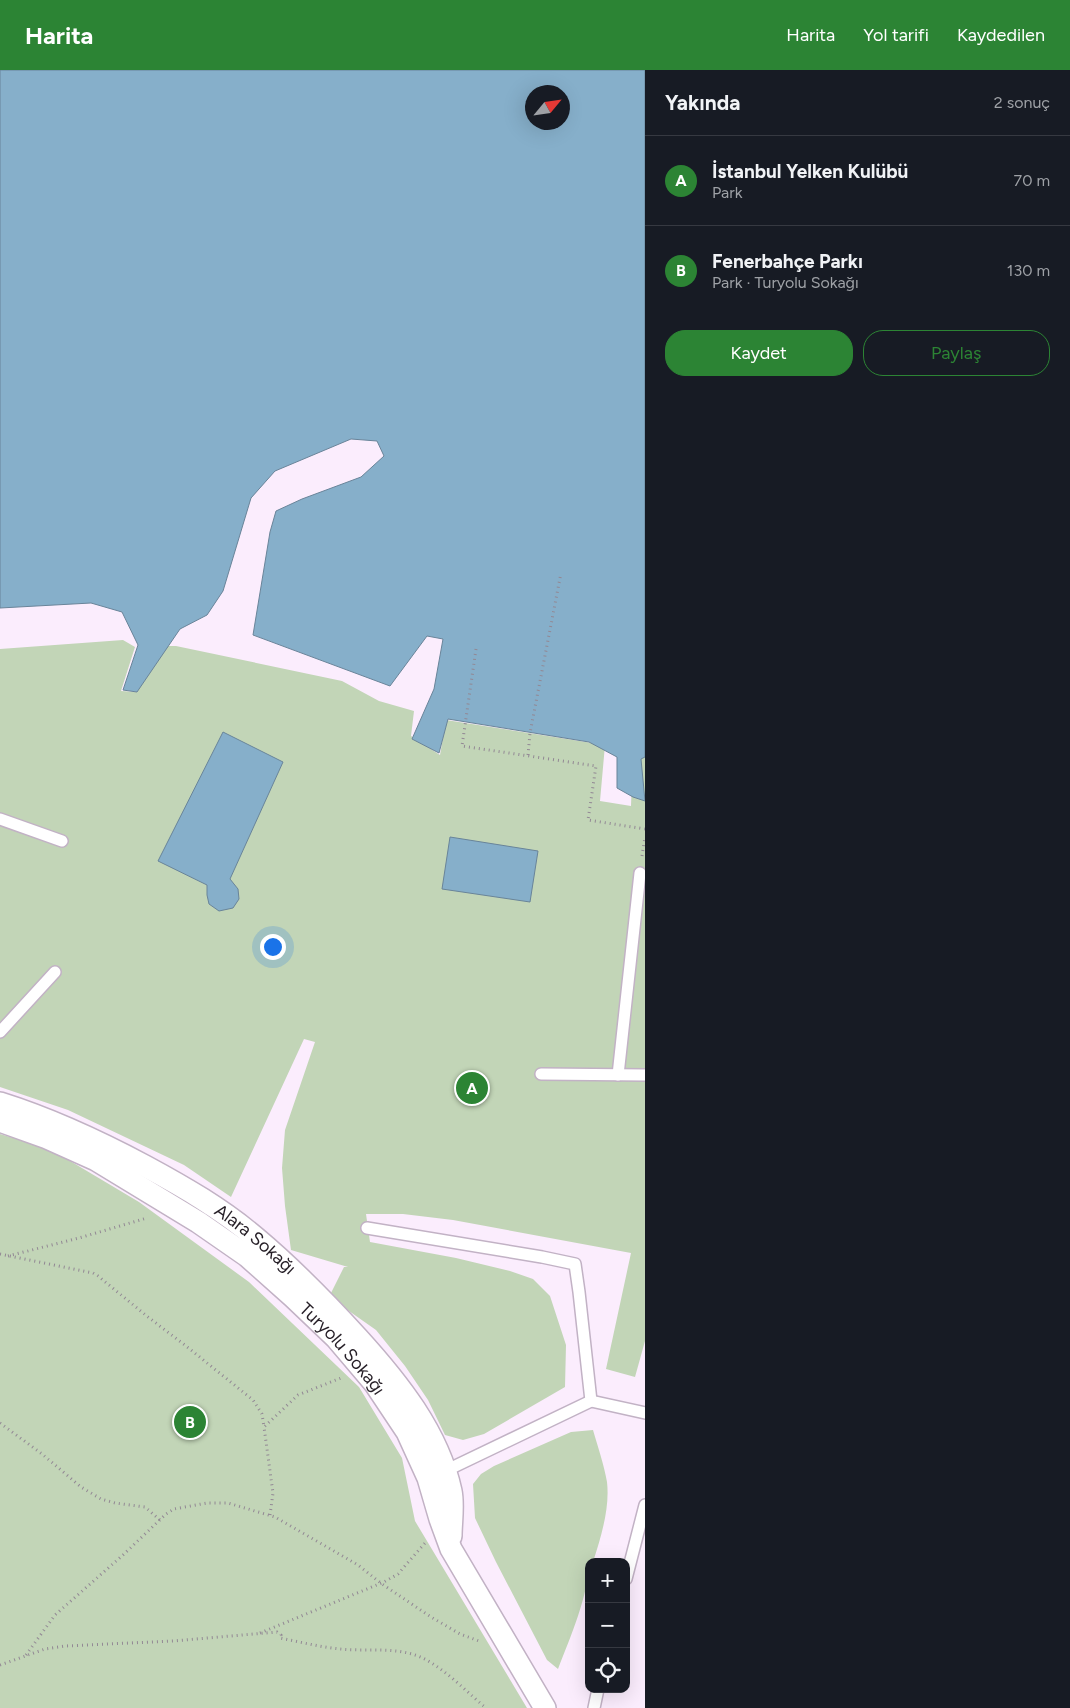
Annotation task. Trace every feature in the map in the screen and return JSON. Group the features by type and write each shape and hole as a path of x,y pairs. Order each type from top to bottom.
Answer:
{"street":[{"name":"Alara Sokağı","path":"0,1103 63,1126 172,1181 215,1207 255,1236 298,1274 386,1369 419,1416 440,1453 452,1493 451,1549"},
{"name":"Turyolu Sokağı","path":"0,1121 47,1138 96,1160 176,1208 247,1256 336,1338 375,1384 407,1432 428,1478 451,1549 545,1708"}],"lane":[{"path":"0,819 62,841"},
{"path":"618,1075 640,872"},
{"path":"0,1032 55,972"},
{"path":"541,1074 645,1075"},
{"path":"367,1228 575,1264 580,1292 591,1401"},
{"path":"445,1471 591,1401 645,1413"},
{"path":"630,1563 645,1505"},
{"path":"594,1708 597,1693"}],"path":[{"path":"528,755 530,733 561,573"},
{"path":"476,649 462,746 596,766 588,820 645,829"},
{"path":"7,1256 79,1238 176,1208"},
{"path":"0,1254 93,1273 253,1400 262,1414 264,1427 273,1493 270,1515"},
{"path":"264,1427 298,1394 363,1370"},
{"path":"0,1423 42,1454 81,1487 101,1499 145,1507 160,1520"},
{"path":"26,1655 55,1615 160,1520 174,1509 207,1503 228,1503 270,1515 326,1545 358,1565 382,1584 460,1634 512,1654"},
{"path":"255,1635 382,1584 398,1574 424,1544 440,1519"},
{"path":"0,1665 45,1649 65,1646 255,1635 277,1632 280,1634 280,1638 320,1647 384,1649 419,1656 441,1669 486,1708"}],"green space":[{"path":"123,640 135,647 121,691 137,692 161,646 176,646 342,681 379,701 414,711 411,736 440,755 446,720 605,745 600,801 631,806 633,754 645,747 645,1341 635,1377 606,1369 631,1253 453,1220 403,1214 366,1214 370,1242 456,1258 510,1271 533,1279 550,1296 566,1345 565,1387 484,1434 463,1440 445,1435 428,1400 405,1366 376,1330 329,1297 344,1267 348,1267 291,1250 282,1168 285,1130 315,1042 304,1039 231,1197 184,1165 68,1110 0,1087 0,649"},
{"path":"0,1134 50,1149 139,1202 249,1282 359,1387 402,1458 415,1521 527,1708 0,1708"},
{"path":"593,1430 603,1463 608,1492 602,1533 594,1558 585,1558 585,1592 558,1669 547,1660 475,1518 473,1484 481,1474 494,1466 571,1432"}],"water":[{"path":"0,70 645,70 645,757 641,759 645,801 617,788 617,757 589,742 448,719 439,753 412,739 434,689 443,639 427,636 390,686 253,635 270,532 276,511 361,477 384,456 377,441 351,439 275,471 251,498 223,591 207,615 180,629 137,692 123,690 138,645 122,612 91,603 0,608"},
{"path":"223,732 283,762 230,879 238,889 239,899 233,908 219,911 209,904 207,885 158,861"},
{"path":"450,837 538,851 530,902 442,889"}],"place":[{"name":"İstanbul Yelken Kulübü","path":"472,1088"},
{"name":"Fenerbahçe Parkı","path":"190,1422"}]}
